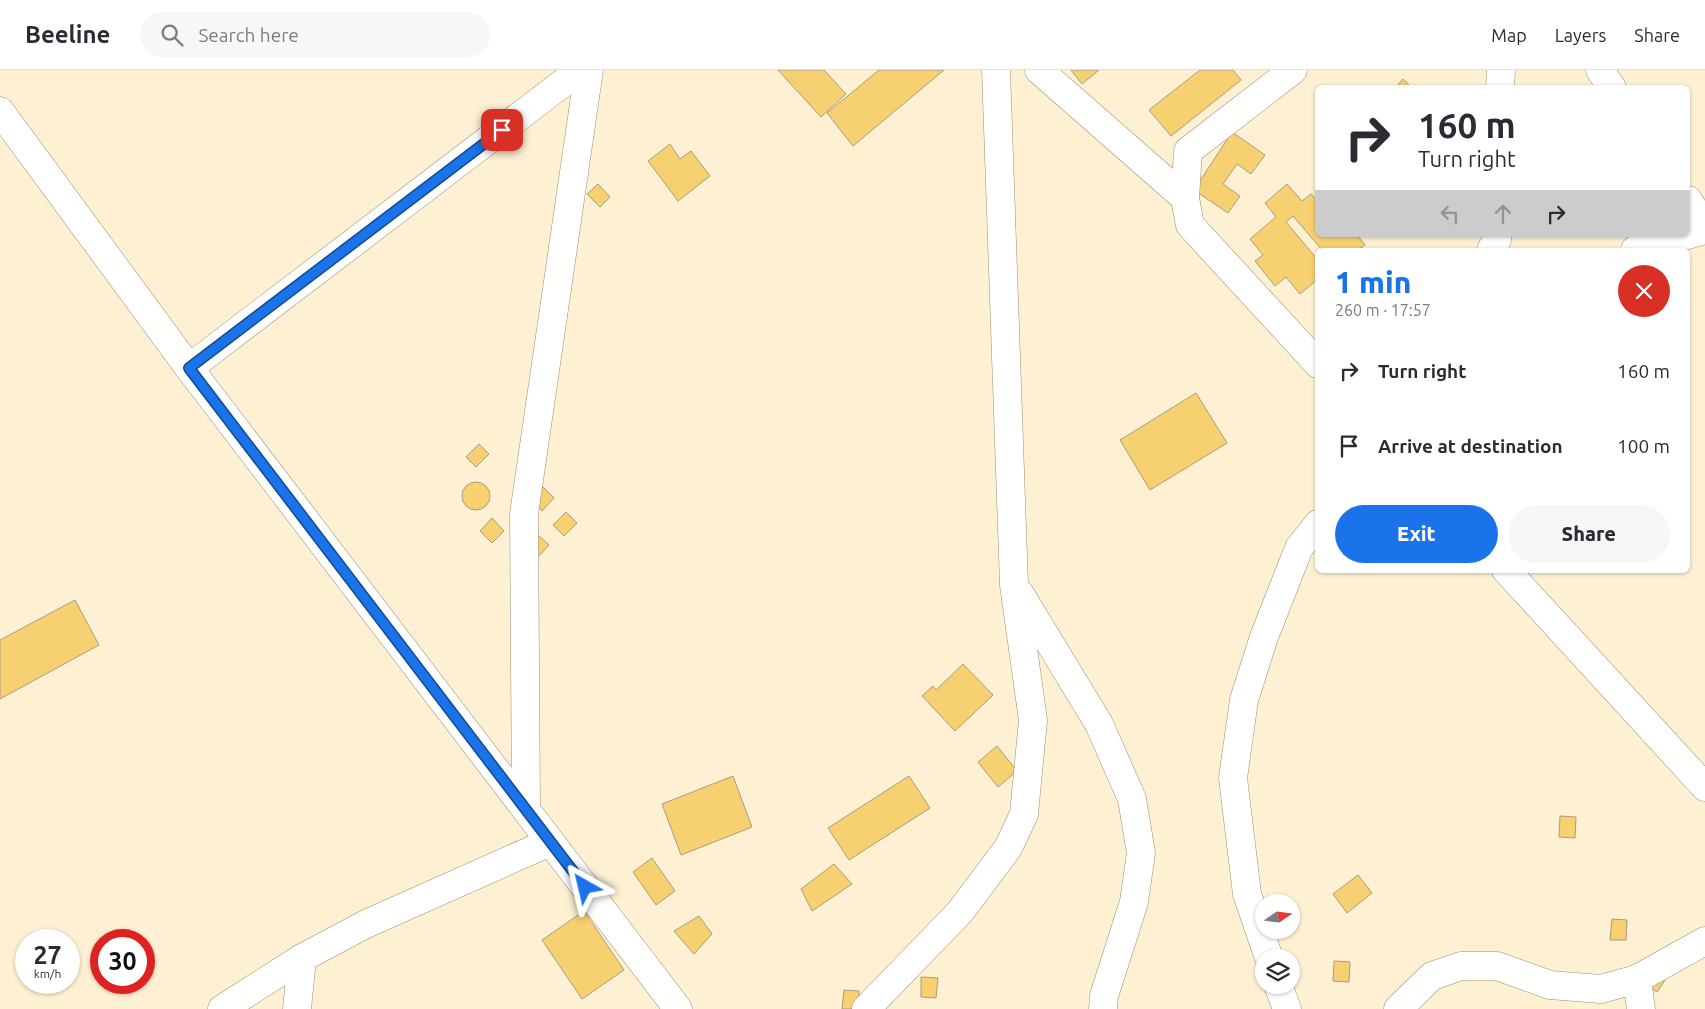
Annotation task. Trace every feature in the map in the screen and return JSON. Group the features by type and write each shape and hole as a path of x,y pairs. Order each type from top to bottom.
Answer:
{"street":[{"path":"189,368 580,70"},
{"path":"526,810 524,514 588,70"},
{"path":"866,1009 960,912 1008,848 1024,814 1033,720 1014,585 996,70"},
{"path":"1039,70 1185,198"},
{"path":"1293,70 1188,151 1185,198 1190,225 1315,361"},
{"path":"1500,85 1501,70"},
{"path":"1600,70 1610,85"},
{"path":"0,111 189,368 678,1009"},
{"path":"1690,203 1705,226"},
{"path":"1690,234 1705,230"},
{"path":"1642,248 1680,237"},
{"path":"1266,949 1247,894 1233,778 1244,700 1261,646 1299,548 1315,528"},
{"path":"1509,573 1705,787"},
{"path":"1014,585 1099,724 1132,799 1141,853 1134,902 1104,996 1103,1009"},
{"path":"222,1009 302,958 366,924 550,842"},
{"path":"1398,1009 1432,976 1461,966 1497,966 1550,985 1601,989 1637,979 1705,941"},
{"path":"297,1009 302,958"},
{"path":"1637,979 1641,1009"},
{"path":"1281,994 1287,1009"}],"building":[{"path":"778,70 824,70 846,94 821,117"},
{"path":"879,70 944,70 853,146 827,113"},
{"path":"1071,70 1099,70 1082,84"},
{"path":"1200,70 1233,70 1241,80 1171,136 1149,110"},
{"path":"1403,79 1409,85 1398,85"},
{"path":"1232,132 1265,155 1251,174 1237,164 1223,184 1240,196 1228,213 1194,190"},
{"path":"670,144 680,159 691,151 710,176 678,201 648,161"},
{"path":"598,184 610,197 600,207 587,194"},
{"path":"1287,184 1302,201 1311,194 1315,199 1315,237 1359,237 1365,245 1361,248 1320,248 1293,216 1286,222 1315,256 1315,282 1300,294 1286,277 1275,286 1255,261 1263,255 1250,239 1276,217 1265,203"},
{"path":"1196,393 1227,443 1150,490 1120,440"},
{"path":"479,444 489,454 476,467 466,457"},
{"path":"476,482 486,486 490,496 486,506 476,510 466,506 462,496 466,486"},
{"path":"543,487 554,498 542,511 531,499"},
{"path":"566,512 577,523 564,536 553,525"},
{"path":"492,518 504,531 492,543 480,531"},
{"path":"538,535 549,545 538,557 527,546"},
{"path":"75,600 99,645 0,699 0,640"},
{"path":"963,664 993,695 955,731 922,696 933,686 936,690"},
{"path":"997,746 1017,771 998,787 978,762"},
{"path":"733,776 752,827 681,855 662,804"},
{"path":"909,776 930,808 849,860 828,828"},
{"path":"1560,816 1576,817 1575,838 1559,837"},
{"path":"652,858 675,891 656,905 633,872"},
{"path":"834,864 852,884 812,911 801,889"},
{"path":"1358,875 1372,893 1347,913 1333,894"},
{"path":"584,911 624,970 582,999 542,940"},
{"path":"699,916 712,934 694,954 674,931"},
{"path":"1612,919 1627,920 1626,940 1610,940"},
{"path":"1334,961 1350,962 1349,982 1333,981"},
{"path":"1653,973 1665,980 1657,992 1646,985"},
{"path":"921,977 938,978 936,998 921,997"},
{"path":"844,990 859,991 859,1009 842,1009"}],"route":[{"path":"502,130 189,368 585,887"}]}
